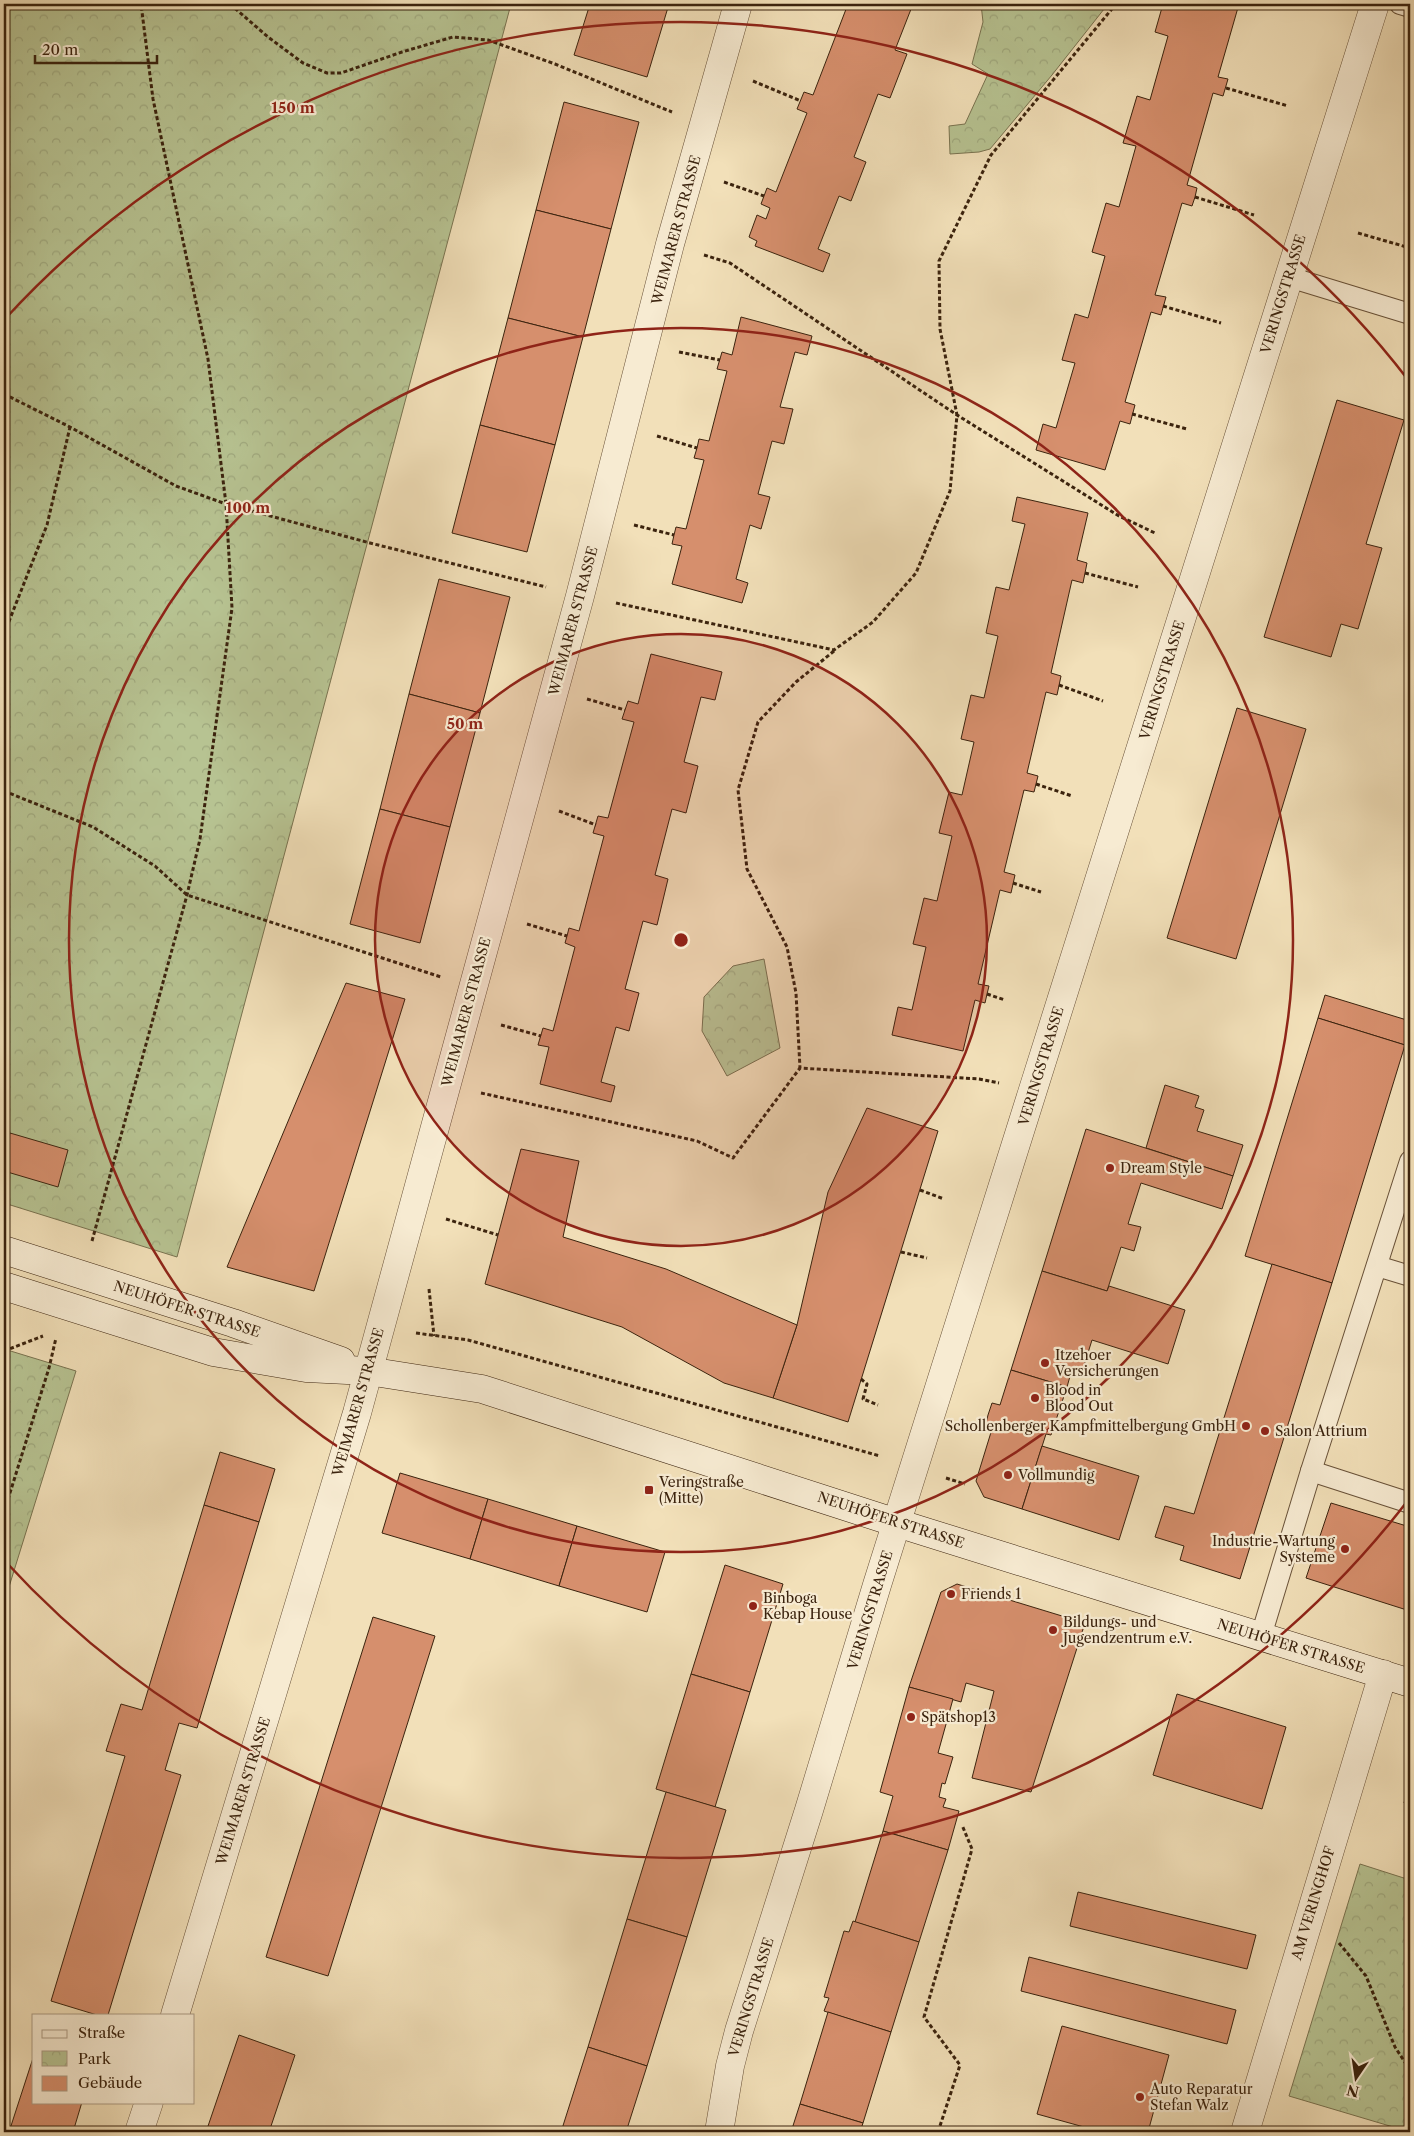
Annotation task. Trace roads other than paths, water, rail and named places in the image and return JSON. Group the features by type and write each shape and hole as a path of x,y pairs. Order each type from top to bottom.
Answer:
{"street":[{"name":"WEIMARER STRASSE","path":"176,2014 368,1371 580,596 670,244 738,4"},
{"name":"VERINGSTRASSE","path":"719,2132 730,2066 739,2031 1374,4"},
{"name":"NEUHÖFER STRASSE","path":"4,1250 233,1323 368,1371"},
{"name":"NEUHÖFER STRASSE","path":"4,1286 213,1352 306,1368 368,1371 482,1389 897,1523 1410,1683"},
{"name":"AM VERINGHOF","path":"1245,2132 1382,1674"},
{"path":"139,2132 148,2104"}],"lane":[{"path":"1400,4 1410,7"},
{"path":"1289,276 1410,314"},
{"path":"1261,1636 1410,1161"},
{"path":"1377,1266 1410,1276"},
{"path":"1312,1471 1410,1503"}],"place":[{"name":"Dream Style","path":"1110,1168"},
{"name":"Itzehoer Versicherungen","path":"1045,1363"},
{"name":"Blood in Blood Out","path":"1035,1398"},
{"name":"Schollenberger Kampfmittelbergung GmbH","path":"1246,1426"},
{"name":"Salon Attrium","path":"1265,1431"},
{"name":"Vollmundig","path":"1008,1475"},
{"name":"Veringstraße (Mitte)","path":"649,1490"},
{"name":"Industrie-Wartung Systeme","path":"1345,1549"},
{"name":"Friends 1","path":"951,1594"},
{"name":"Binboga Kebap House","path":"753,1606"},
{"name":"Bildungs- und Jugendzentrum e.V.","path":"1053,1630"},
{"name":"Spätshop13","path":"911,1717"},
{"name":"Auto Reparatur Stefan Walz","path":"1140,2097"}]}
